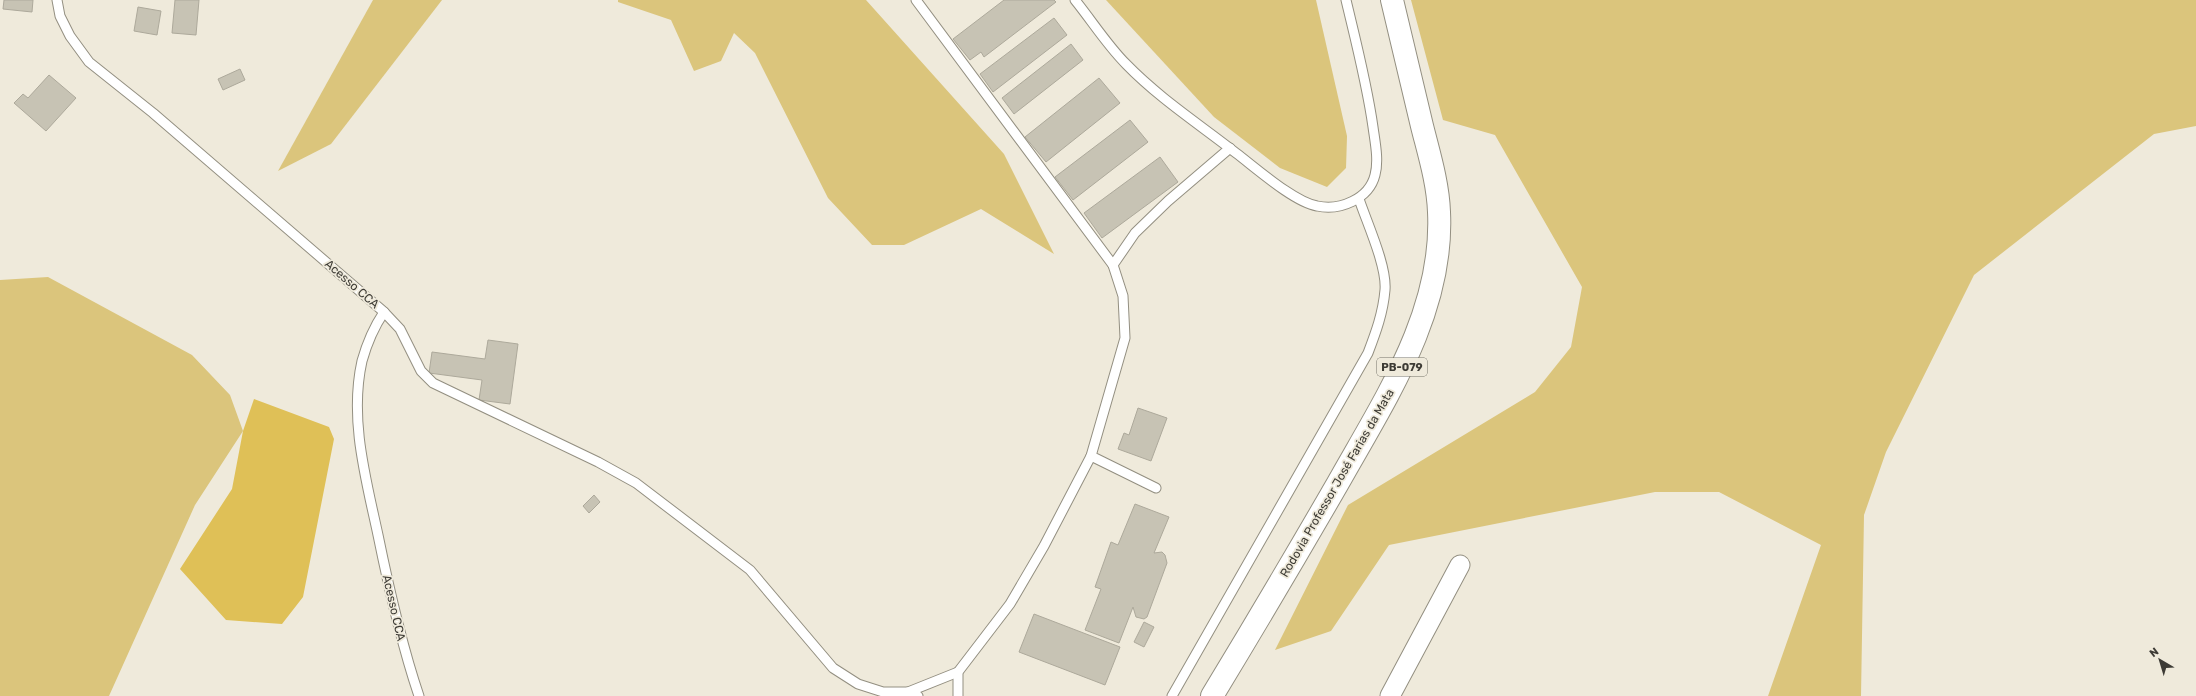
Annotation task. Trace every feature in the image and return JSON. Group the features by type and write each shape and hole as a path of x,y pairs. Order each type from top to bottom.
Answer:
{"main road":[{"name":"Rodovia Professor José Farias da Mata","path":"1218,691 1388,395 1409,353 1424,315 1439,245 1439,211 1435,177 1392,0"}],"street":[{"path":"1390,696 1460,565"}],"lane":[{"name":"Acesso CCA","path":"57,0 60,16 70,36 89,62 153,113 384,312 372,331 362,362 358,428 365,472 382,554 405,655 419,696"},
{"path":"384,312 400,329 421,371 433,382 598,462 636,483 750,570 833,668 858,684 883,692 908,692 958,672 1010,604 1044,546 1091,456 1125,338 1123,296 1113,266 916,0"},
{"path":"1075,0 1125,63 1153,90 1296,197 1316,206 1346,204 1359,199 1370,189 1375,174 1377,152 1369,96 1346,0"},
{"path":"1113,266 1135,233 1230,148"},
{"path":"1172,696 1368,353 1381,316 1385,289 1383,272 1359,199"},
{"path":"1091,456 1156,488"},
{"path":"958,672 958,696"},
{"path":"908,692 918,696"}],"shaded area":[{"path":"373,0 442,0 331,144 278,171"},
{"path":"618,0 866,0 1004,154 1054,254 981,209 904,245 872,245 828,198 755,53 734,33 721,61 694,71 671,20 618,2"},
{"path":"1106,0 1316,0 1347,136 1346,168 1327,187 1280,168 1214,117"},
{"path":"1411,0 2196,0 2196,126 2154,134 1974,275 1886,452 1864,515 1861,696 1768,696 1821,545 1719,492 1655,492 1389,545 1331,631 1275,650 1348,505 1535,392 1571,347 1582,287 1495,135 1443,120"},
{"path":"48,277 192,355 230,395 243,431 195,505 109,696 0,696 0,280"},
{"path":"254,399 329,427 334,439 303,597 282,624 226,620 180,569 232,489 243,431"}],"building":[{"path":"4,0 33,0 32,12 3,9"},
{"path":"175,0 199,0 196,35 172,33"},
{"path":"1004,0 1054,0 1056,2 984,57 981,52 970,60 953,39"},
{"path":"138,7 161,11 157,35 134,31"},
{"path":"1054,18 1067,35 993,92 980,74"},
{"path":"1071,44 1083,60 1014,114 1002,98"},
{"path":"240,69 245,80 223,90 218,79"},
{"path":"49,75 76,98 46,131 14,103 23,94 28,98"},
{"path":"1099,78 1120,103 1046,162 1025,137"},
{"path":"1130,120 1148,142 1073,200 1055,177"},
{"path":"1160,157 1178,182 1102,238 1084,213"},
{"path":"488,340 518,344 510,404 479,400 482,380 429,373 432,352 485,359"},
{"path":"1138,408 1167,418 1151,461 1118,449 1124,433 1129,435"},
{"path":"594,495 600,502 589,513 583,506"},
{"path":"1135,504 1169,517 1154,553 1162,552 1165,555 1167,563 1147,617 1144,619 1136,617 1133,607 1119,643 1085,630 1101,589 1095,587 1111,542 1118,545"},
{"path":"1034,614 1120,647 1105,685 1019,652"},
{"path":"1144,622 1154,627 1144,647 1134,642"}]}
